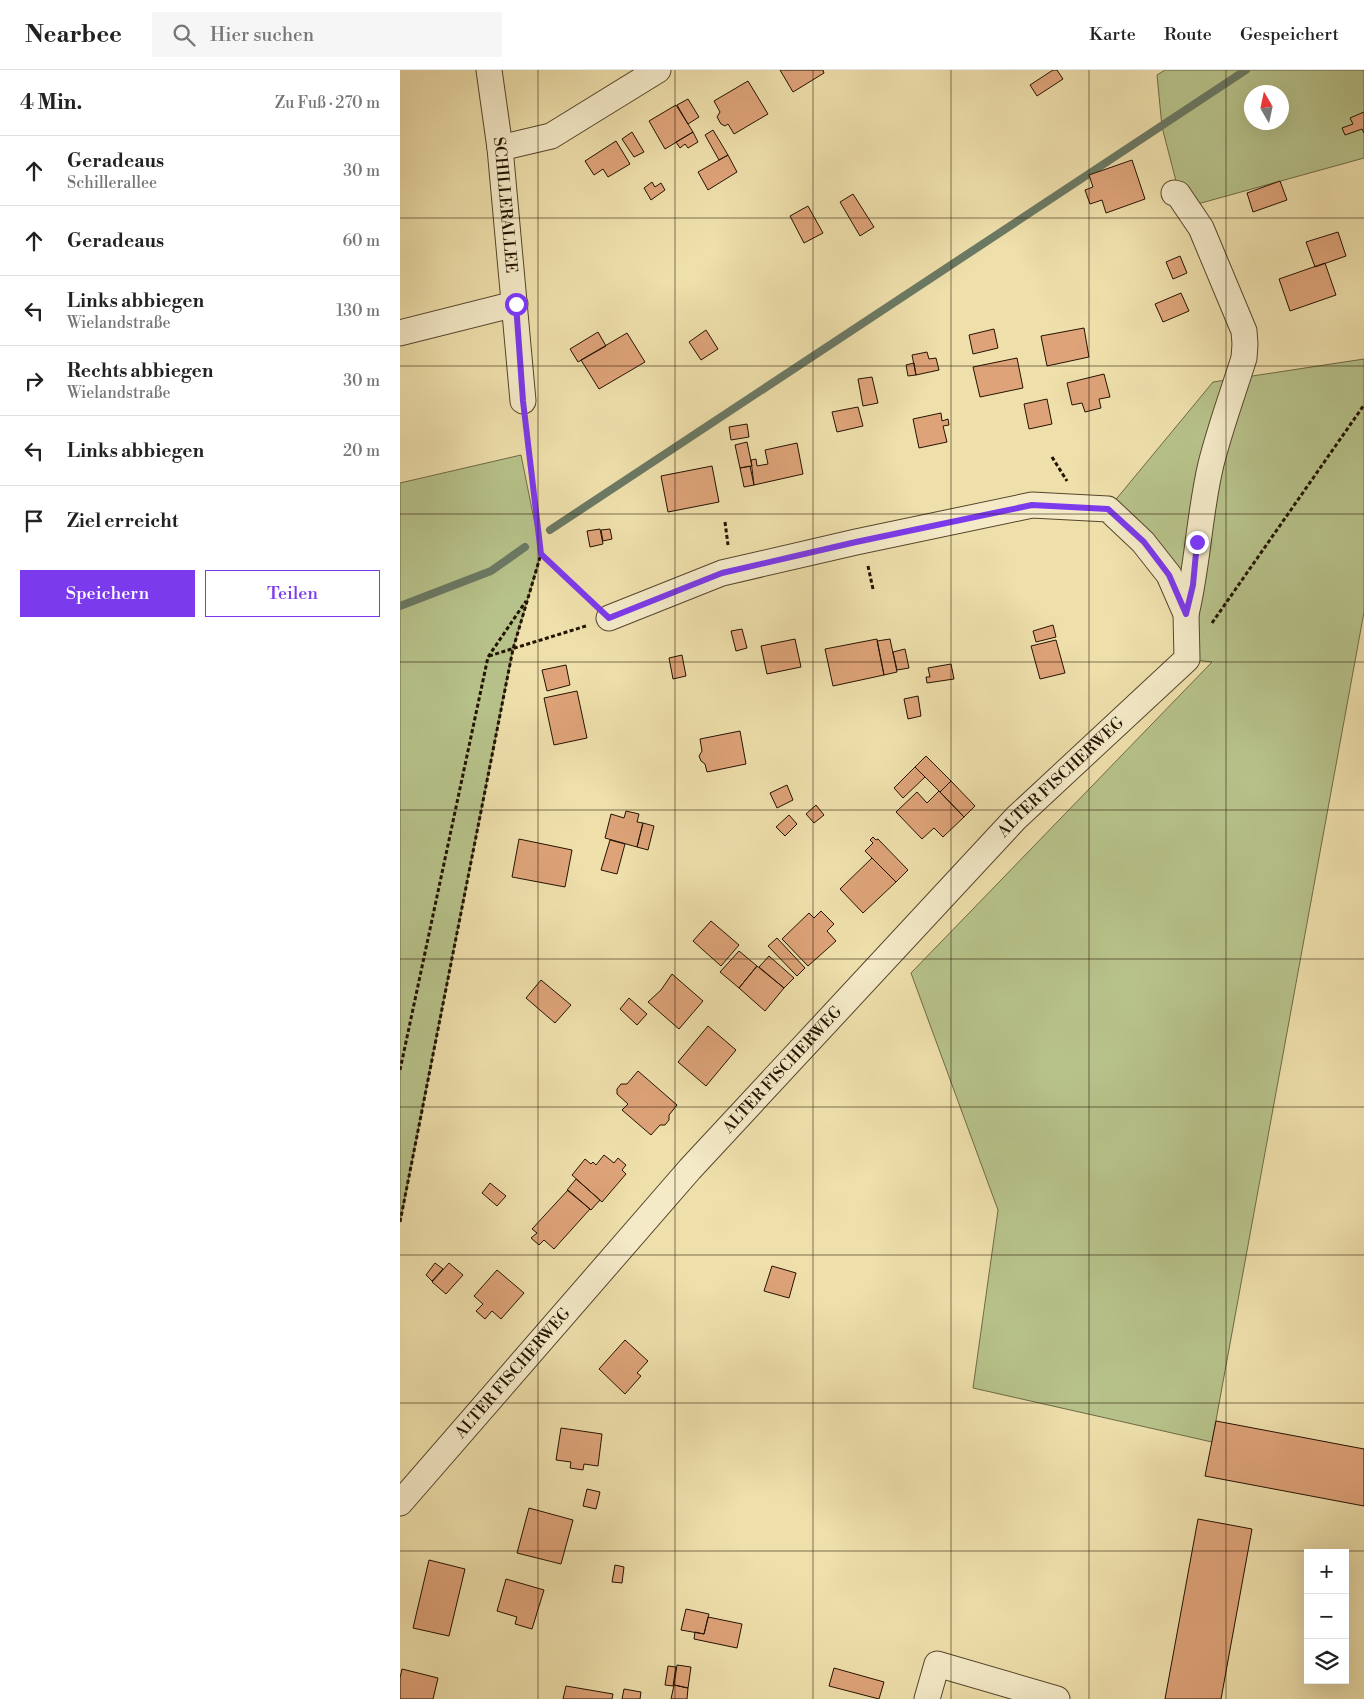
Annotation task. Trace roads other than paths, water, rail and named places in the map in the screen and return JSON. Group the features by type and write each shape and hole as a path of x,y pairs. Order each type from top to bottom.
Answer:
{"street":[{"name":"SCHILLERALLEE","path":"489,70 500,148 516,304 523,401"},
{"path":"500,148 551,136 658,70"},
{"path":"1174,193 1178,194 1201,228 1244,331 1245,344 1244,358 1211,463 1197,542 1193,585 1186,614"},
{"path":"400,333 516,304"},
{"path":"609,618 722,573 856,542 1032,505 1108,509 1144,542 1169,575 1186,614"},
{"name":"ALTER FISCHERWEG","path":"400,1503 690,1169 1016,818 1187,659 1186,614"},
{"path":"928,1699 937,1664 1057,1699"}],"waterway":[{"path":"550,530 1246,70"},
{"path":"400,606 491,571 525,547"}]}
